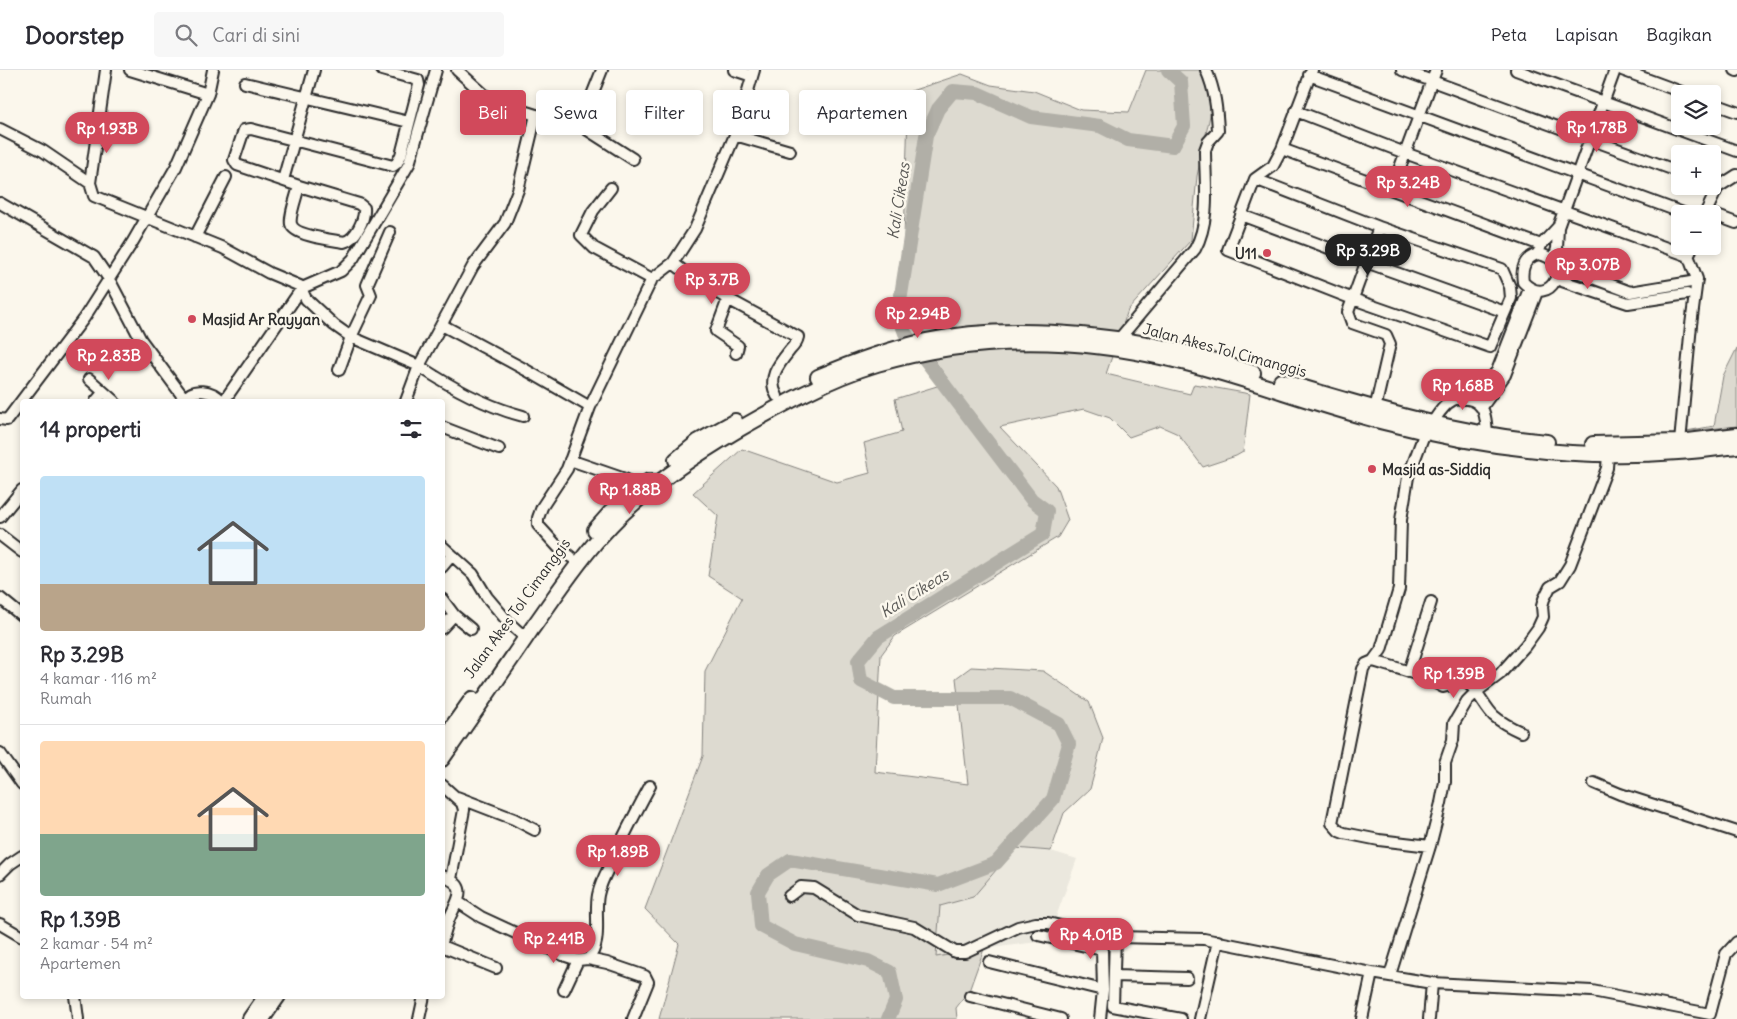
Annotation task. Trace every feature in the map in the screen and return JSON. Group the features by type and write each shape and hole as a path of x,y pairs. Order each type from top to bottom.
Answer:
{"main road":[{"name":"Jalan Akes Tol Cimanggis","path":"445,755 574,568 644,487 781,405 879,359 927,340 958,341 993,333 1042,332 1119,339 1178,350 1379,414"},
{"path":"958,341 1041,342 1120,349 1172,359 1497,446 1543,452 1608,449 1737,435"},
{"name":"Jalan Akes Tol Cimanggis","path":"445,737 571,557 611,512 699,442 777,396 841,367 879,359"},
{"path":"1428,428 1608,449 1676,453 1737,446"},
{"path":"250,1019 264,999"},
{"path":"262,1019 276,999"}],"street":[{"path":"106,70 90,183 94,196 223,248 269,274 302,288 306,299 334,325 351,337 419,366 454,389 488,405 523,416"},
{"path":"130,70 208,94"},
{"path":"23,399 84,318 132,243 176,167 208,94 212,70"},
{"path":"283,180 314,70"},
{"path":"299,186 291,221 294,229 301,233 344,242 350,240 355,235 364,214 364,208 359,204 236,165 234,160 244,130 247,129 294,139 393,166 401,155 419,85 418,80 382,70"},
{"path":"224,399 302,288 341,271 353,259 409,164 436,70"},
{"path":"407,399 419,366 472,266 504,223 518,190 536,115 488,98 457,70"},
{"path":"594,90 602,70"},
{"path":"734,70 753,73 748,90"},
{"path":"1119,339 1195,249 1201,238 1204,222 1205,150 1208,142 1218,131 1212,82 1206,70"},
{"path":"1402,70 1671,169"},
{"path":"1392,189 1436,70"},
{"path":"1516,70 1737,152"},
{"path":"1554,262 1558,228 1563,212 1615,70"},
{"path":"1622,70 1671,88"},
{"path":"1255,180 1379,227 1502,269 1510,287 1511,298 1490,347 1353,298 1228,250 1255,180 1273,166 1282,149 1311,73 1419,117 1671,208"},
{"path":"245,83 409,122"},
{"path":"1721,106 1737,112"},
{"path":"1296,111 1405,154 1563,212 1671,244"},
{"path":"0,129 43,152 90,183"},
{"path":"596,135 633,159"},
{"path":"571,557 558,547 538,525 538,518 542,507 567,469 590,406 652,279 673,264 695,230 735,135 790,151"},
{"path":"1282,149 1392,189 1539,250 1548,255 1558,271 1554,284 1544,291 1533,290 1523,282 1524,264 1539,250 1558,228"},
{"path":"1721,183 1737,175"},
{"path":"195,237 226,177"},
{"path":"611,188 593,212 581,235 594,248 652,279"},
{"path":"0,203 94,257 109,279 141,340 182,399"},
{"path":"1241,215 1505,312"},
{"path":"1721,217 1736,223"},
{"path":"1379,227 1348,312 1352,324 1386,335 1390,344 1379,414"},
{"path":"339,370 351,337 371,295 367,285 390,232"},
{"path":"1680,442 1697,279 1691,255"},
{"path":"1554,262 1630,292 1691,282"},
{"path":"673,264 698,282 798,337 773,377 773,388 777,396"},
{"path":"1506,278 1522,275"},
{"path":"1556,279 1628,303 1687,294"},
{"path":"1473,400 1497,372 1533,290"},
{"path":"1482,407 1505,375 1533,290"},
{"path":"1628,303 1630,292"},
{"path":"728,299 716,331 738,346 736,353"},
{"path":"442,325 590,406"},
{"path":"89,379 111,399"},
{"path":"185,399 196,392 206,391 221,399"},
{"path":"98,399 103,393"},
{"path":"1430,846 1379,840 1344,833 1338,831 1332,823 1363,669 1366,664 1373,661 1381,650 1399,589 1401,520 1408,477 1428,428 1452,400 1459,398 1473,400 1482,407 1486,419 1487,434"},
{"path":"0,419 7,420 20,403"},
{"path":"445,428 499,449"},
{"path":"1390,976 1430,846 1441,803 1445,782 1445,763 1453,740 1454,722 1467,701 1500,674 1538,628 1543,618 1542,606 1550,586 1560,581 1570,565 1607,468 1608,449"},
{"path":"570,460 644,487"},
{"path":"0,517 20,492"},
{"path":"0,535 20,550"},
{"path":"445,549 473,574 488,597 509,623 519,632"},
{"path":"445,563 452,555"},
{"path":"0,598 20,614"},
{"path":"1409,672 1431,602"},
{"path":"445,603 454,615 471,629"},
{"path":"445,625 454,615"},
{"path":"1373,661 1409,672 1443,687 1459,678 1476,692 1493,716 1521,732"},
{"path":"0,753 20,781"},
{"path":"1594,783 1620,794 1737,832"},
{"path":"564,990 583,960 591,955 595,944 598,896 602,884 621,841 650,786"},
{"path":"445,787 462,803 464,814 447,877 457,884 460,890 458,902 449,918 445,933"},
{"path":"456,796 514,819 535,830"},
{"path":"0,874 20,857"},
{"path":"789,896 801,887 814,888 858,915 905,924 921,930 955,952 966,952 1018,927 1036,923 1048,923 1115,936 1204,939 1372,973 1432,983 1592,991 1710,1016 1726,954 1737,942"},
{"path":"458,902 494,923 549,949 583,960 607,963 638,973 648,979 632,1019"},
{"path":"0,924 20,937"},
{"path":"1038,935 1102,950 1103,990 1100,1019"},
{"path":"1115,936 1113,1006 1182,1019"},
{"path":"1200,1019 1218,942"},
{"path":"445,945 496,968"},
{"path":"989,962 1103,990"},
{"path":"1362,1019 1372,973"},
{"path":"1114,976 1187,978"},
{"path":"1429,1019 1432,983"},
{"path":"970,996 1061,1019"},
{"path":"75,999 78,1019"},
{"path":"419,1019 423,999"}],"shaded area":[{"path":"1146,70 1207,70 1215,92 1197,176 1191,240 1128,310 1106,374 1190,394 1194,384 1250,394 1243,452 1203,467 1178,434 1160,426 1129,437 1110,418 1084,409 1000,427 1056,486 1068,520 1058,537 895,636 881,655 875,772 968,784 956,678 971,667 1043,671 1089,702 1103,738 1090,789 1064,813 1051,851 1015,848 973,897 940,906 936,957 984,949 969,991 956,1008 957,1019 659,1019 679,944 645,909 703,756 705,671 742,598 708,576 718,516 693,493 742,449 837,482 870,473 864,443 902,432 895,399 950,382 924,346 902,299 907,135 926,135 926,90 914,90 962,74 991,85 1034,91 1081,110 1129,112"},
{"path":"1737,348 1737,426 1681,432 1714,426 1723,376"},
{"path":"1016,848 1051,851 1077,859 1057,914 1053,940 984,949 936,958 940,906 973,897"}],"waterway":[{"name":"Kali Cikeas","path":"888,1019 896,1000 890,972 868,961 795,944 761,926 758,892 768,875 790,860 938,885 996,863 1053,799 1069,744 1059,724 1010,698 894,698 861,681 858,661 878,637 1043,534 1047,511 1032,500 905,333 898,314 926,136 938,109 953,91 977,93 1031,117 1100,126 1128,140 1173,146 1184,126 1181,82 1168,70"}],"place":[{"name":"U11","path":"1267,253"},
{"name":"Masjid Ar Rayyan","path":"192,319"},
{"name":"Masjid as-Siddiq","path":"1372,469"}]}
